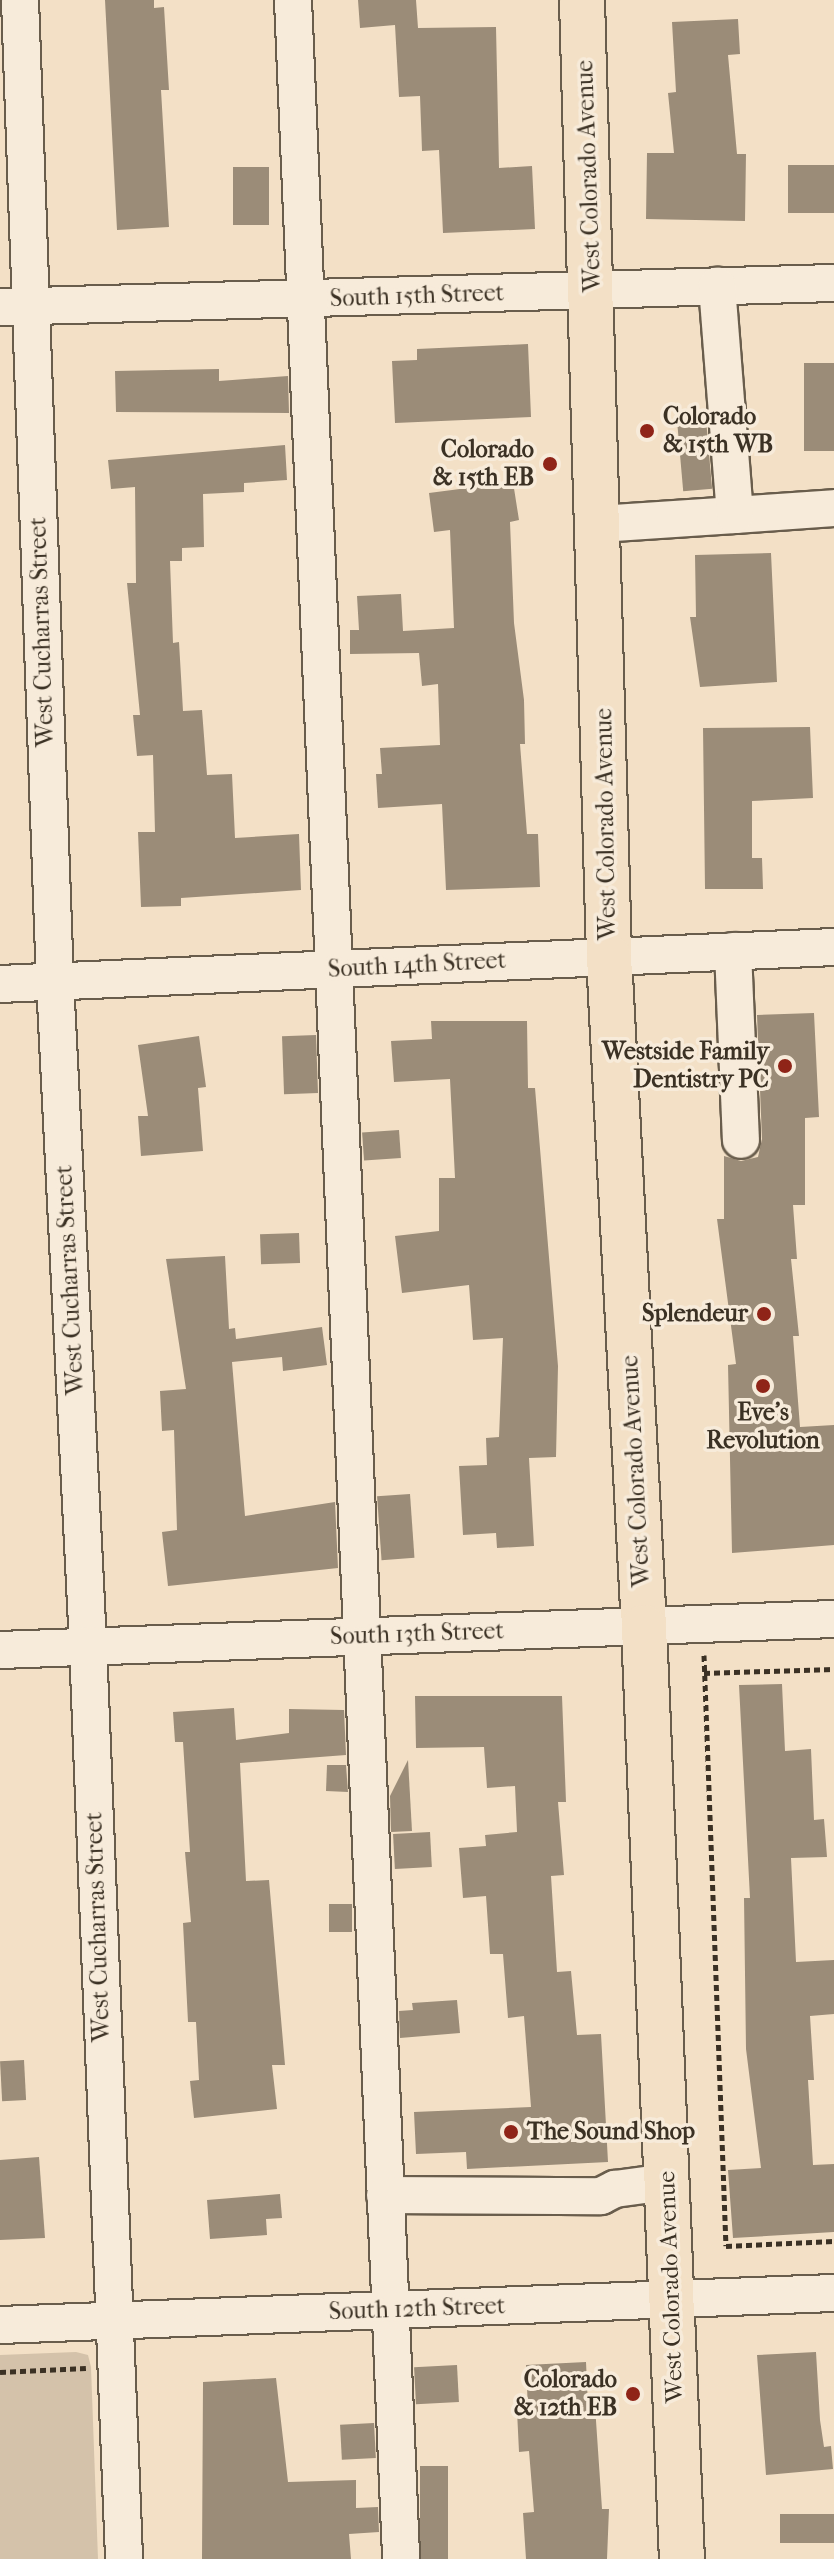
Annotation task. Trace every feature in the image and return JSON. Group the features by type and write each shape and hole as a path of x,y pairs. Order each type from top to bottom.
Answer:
{"main road":[{"name":"West Colorado Avenue","path":"582,0 594,290 609,957 644,1627 682,2559"}],"street":[{"name":"West Cucharras Street","path":"20,0 15,307 55,981 88,1645 112,2320 124,2559"},
{"path":"293,0 401,2559"},
{"name":"South 15th Street","path":"15,307 834,283"},
{"path":"717,286 735,515"},
{"path":"599,524 834,508"},
{"name":"South 14th Street","path":"0,984 834,947"},
{"path":"733,951 741,1140"},
{"name":"South 13th Street","path":"0,1650 834,1619"},
{"path":"385,2195 601,2196 615,2189 667,2182"},
{"name":"South 12th Street","path":"0,2325 834,2293"}],"path":[{"path":"834,1669 704,1673 726,2246 834,2241"},
{"path":"0,2372 91,2367"}],"shaded area":[{"path":"76,2352 88,2355 91,2367 98,2559 0,2559 0,2355"}],"building":[{"path":"105,0 154,0 154,8 164,7 169,90 161,90 169,227 117,230"},
{"path":"358,0 416,0 418,28 496,27 499,168 532,166 535,229 443,233 439,150 422,151 420,96 399,97 395,25 360,28"},
{"path":"738,19 740,54 728,55 737,154 746,154 745,221 646,219 647,153 674,153 668,93 676,92 672,22"},
{"path":"788,165 834,165 834,213 788,213"},
{"path":"233,167 269,167 269,225 233,225"},
{"path":"528,344 531,417 395,423 392,361 417,360 417,349"},
{"path":"804,363 834,363 834,451 804,451"},
{"path":"219,369 219,381 288,376 289,413 116,412 115,371"},
{"path":"706,419 712,489 683,491 677,422"},
{"path":"285,445 287,480 244,483 244,492 203,494 204,547 182,548 182,561 170,561 173,643 179,642 183,711 202,710 207,775 232,774 235,838 299,834 301,890 181,898 181,906 141,907 138,832 155,832 153,755 137,756 133,715 140,715 127,583 136,583 135,487 111,489 108,460"},
{"path":"513,482 519,520 510,522 514,623 524,700 525,744 520,744 527,834 538,834 540,887 446,890 442,804 378,808 376,774 382,774 380,748 440,745 438,684 422,686 419,653 350,654 350,630 359,630 357,596 401,594 403,631 454,628 450,530 434,532 429,493"},
{"path":"771,553 777,682 700,687 690,617 696,617 695,555"},
{"path":"810,727 813,798 752,801 752,858 762,858 763,889 705,889 703,728"},
{"path":"814,1013 819,1117 805,1118 805,1205 793,1205 797,1259 791,1259 799,1336 793,1336 800,1427 834,1425 834,1545 732,1553 728,1365 736,1364 717,1219 724,1219 724,1156 741,1161 758,1157 762,1139 757,1015"},
{"path":"431,1021 527,1021 528,1088 535,1088 558,1366 556,1457 529,1458 534,1546 497,1548 496,1533 463,1535 459,1466 487,1465 486,1438 499,1437 503,1338 473,1340 469,1285 402,1293 395,1236 439,1231 439,1178 455,1178 450,1079 394,1082 391,1041 432,1039"},
{"path":"316,1035 318,1093 284,1094 282,1036"},
{"path":"199,1036 206,1087 198,1088 203,1151 141,1156 138,1116 148,1116 138,1045"},
{"path":"399,1130 401,1158 364,1161 362,1133"},
{"path":"299,1233 300,1263 261,1264 260,1234"},
{"path":"225,1256 229,1329 235,1328 236,1339 322,1327 327,1365 283,1371 282,1357 232,1362 245,1516 335,1502 338,1568 168,1586 162,1532 177,1530 174,1430 162,1431 160,1391 186,1389 166,1259"},
{"path":"410,1494 414,1558 382,1560 377,1496"},
{"path":"782,1684 785,1751 811,1749 814,1820 824,1819 827,1857 791,1858 796,1962 834,1960 834,2014 810,2016 814,2080 808,2080 813,2165 834,2164 834,2232 733,2238 728,2170 761,2168 746,2049 744,1898 750,1898 739,1685"},
{"path":"415,1696 562,1696 566,1802 558,1802 564,1875 551,1876 557,1972 571,1971 577,2035 601,2034 608,2162 467,2169 466,2152 416,2154 414,2112 531,2107 524,2016 508,2018 503,1954 490,1954 486,1896 463,1898 459,1848 486,1846 485,1835 517,1832 515,1786 487,1788 484,1747 416,1748"},
{"path":"234,1708 236,1740 289,1733 289,1709 344,1710 346,1755 240,1763 246,1881 269,1880 285,2065 272,2065 277,2109 194,2118 190,2081 199,2080 196,2022 188,2022 183,1923 191,1922 185,1852 190,1852 183,1742 175,1742 173,1712"},
{"path":"408,1760 412,1831 391,1832 390,1796"},
{"path":"327,1765 346,1765 348,1792 326,1791"},
{"path":"430,1832 432,1867 395,1869 393,1834"},
{"path":"329,1904 352,1904 352,1932 329,1932"},
{"path":"457,2000 460,2033 400,2038 399,2011 413,2010 412,2003"},
{"path":"24,2060 26,2100 2,2101 0,2061"},
{"path":"39,2157 45,2238 0,2240 0,2160"},
{"path":"280,2194 282,2218 266,2219 267,2235 210,2239 207,2200"},
{"path":"816,2352 820,2420 824,2447 831,2446 833,2469 766,2475 757,2355"},
{"path":"586,2362 588,2406 595,2406 602,2509 609,2509 607,2559 526,2559 523,2513 534,2512 529,2451 519,2452 517,2411 528,2410 526,2365"},
{"path":"457,2365 459,2402 416,2404 414,2367"},
{"path":"276,2378 288,2482 356,2480 356,2508 378,2507 379,2532 349,2534 351,2559 202,2559 203,2382"},
{"path":"374,2423 376,2458 342,2460 340,2425"},
{"path":"420,2466 448,2466 448,2559 420,2559"},
{"path":"780,2514 834,2514 834,2543 780,2543"}],"place":[{"name":"Colorado & 15th WB","path":"647,431"},
{"name":"Colorado & 15th EB","path":"550,464"},
{"name":"Westside Family Dentistry PC","path":"785,1066"},
{"name":"Splendeur","path":"764,1314"},
{"name":"Eve's Revolution","path":"763,1386"},
{"name":"The Sound Shop","path":"511,2132"},
{"name":"Colorado & 12th EB","path":"633,2394"}]}
